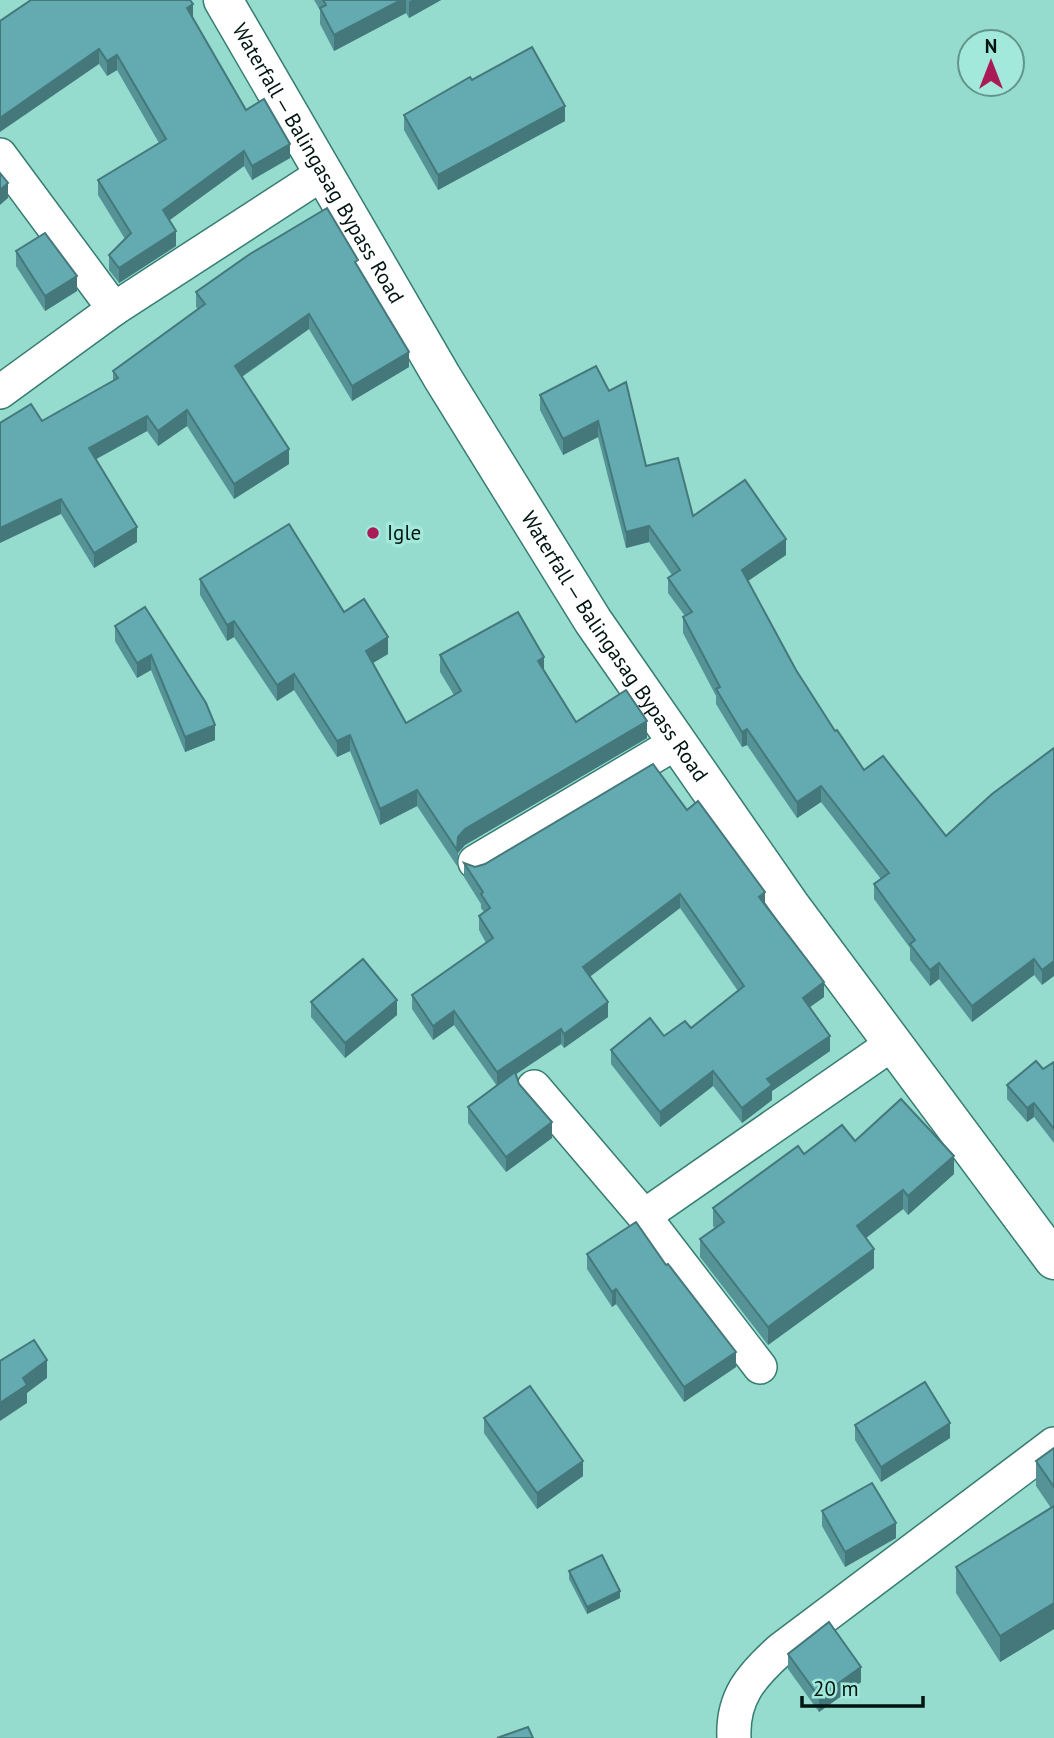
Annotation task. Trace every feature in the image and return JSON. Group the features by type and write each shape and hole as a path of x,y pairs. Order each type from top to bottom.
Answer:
{"main road":[{"name":"Waterfall ‒ Balingasag Bypass Road","path":"223,0 442,377 593,621 790,905 1053,1255"}],"street":[{"path":"0,155 114,309"},
{"path":"0,392 114,309 323,174"},
{"path":"475,862 676,743"},
{"path":"645,1216 892,1044"},
{"path":"534,1087 645,1216 761,1367"},
{"path":"734,1738 733,1718 743,1691 757,1670 1054,1444"}],"building":[{"path":"31,0 190,0 193,4 187,8 246,110 264,99 290,144 252,166 244,151 163,210 176,231 119,268 109,255 131,233 98,180 166,139 117,55 107,61 99,49 0,118 0,21"},
{"path":"323,0 401,0 334,35 320,8 326,5"},
{"path":"532,47 565,106 438,175 404,115 470,77 472,80"},
{"path":"0,173 8,183 0,190"},
{"path":"327,208 358,260 355,262 409,352 352,386 309,314 235,366 289,449 234,484 187,410 158,431 147,416 89,448 137,527 94,553 61,499 0,528 0,423 31,404 42,421 118,378 113,371 205,304 196,292 250,254"},
{"path":"45,233 77,276 45,296 16,251"},
{"path":"596,366 609,391 626,382 646,466 678,458 693,516 745,480 786,539 742,570 796,670 864,770 883,756 946,836 992,794 1054,748 1054,961 1042,970 1034,959 972,1006 939,963 930,970 910,944 915,940 874,884 889,873 821,786 797,802 747,729 742,732 716,689 720,687 683,617 692,612 668,578 680,570 649,526 626,532 598,421 563,439 540,395"},
{"path":"289,524 344,612 364,599 388,637 366,651 406,723 461,691 440,655 518,612 544,657 538,661 576,722 626,690 647,721 465,829 458,837 457,850 417,790 380,809 350,735 337,741 294,674 277,685 234,621 227,625 200,579"},
{"path":"145,607 206,703 215,725 185,737 151,655 137,663 115,626"},
{"path":"653,764 687,810 698,801 765,892 759,897 824,982 803,998 830,1036 767,1079 772,1085 742,1108 713,1071 660,1112 611,1050 650,1018 664,1036 685,1021 691,1028 744,986 680,894 583,967 608,1002 564,1034 561,1029 497,1072 454,1011 433,1026 412,995 493,938 479,916 490,908 464,863 475,867 485,864"},
{"path":"363,959 397,1000 345,1043 311,1002"},
{"path":"1036,1061 1043,1069 1054,1062 1054,1129 1034,1103 1027,1108 1007,1085"},
{"path":"515,1072 519,1084 552,1122 506,1157 468,1107"},
{"path":"901,1099 954,1156 908,1196 903,1190 857,1226 874,1249 768,1327 700,1239 724,1222 713,1208 798,1146 804,1154 842,1125 855,1141"},
{"path":"636,1222 666,1265 668,1264 736,1352 684,1387 616,1289 612,1292 587,1254"},
{"path":"34,1340 47,1360 23,1378 27,1385 0,1403 0,1361"},
{"path":"925,1382 950,1423 881,1467 855,1425"},
{"path":"530,1386 583,1461 537,1493 484,1418"},
{"path":"1054,1448 1054,1487 1036,1461"},
{"path":"872,1483 896,1523 845,1552 822,1511"},
{"path":"1054,1506 1054,1603 1000,1636 956,1567"},
{"path":"602,1555 620,1591 587,1607 569,1571"},
{"path":"829,1622 861,1667 819,1697 788,1654"},
{"path":"528,1727 533,1738 497,1738"}],"place":[{"name":"Igle","path":"373,533"}]}
